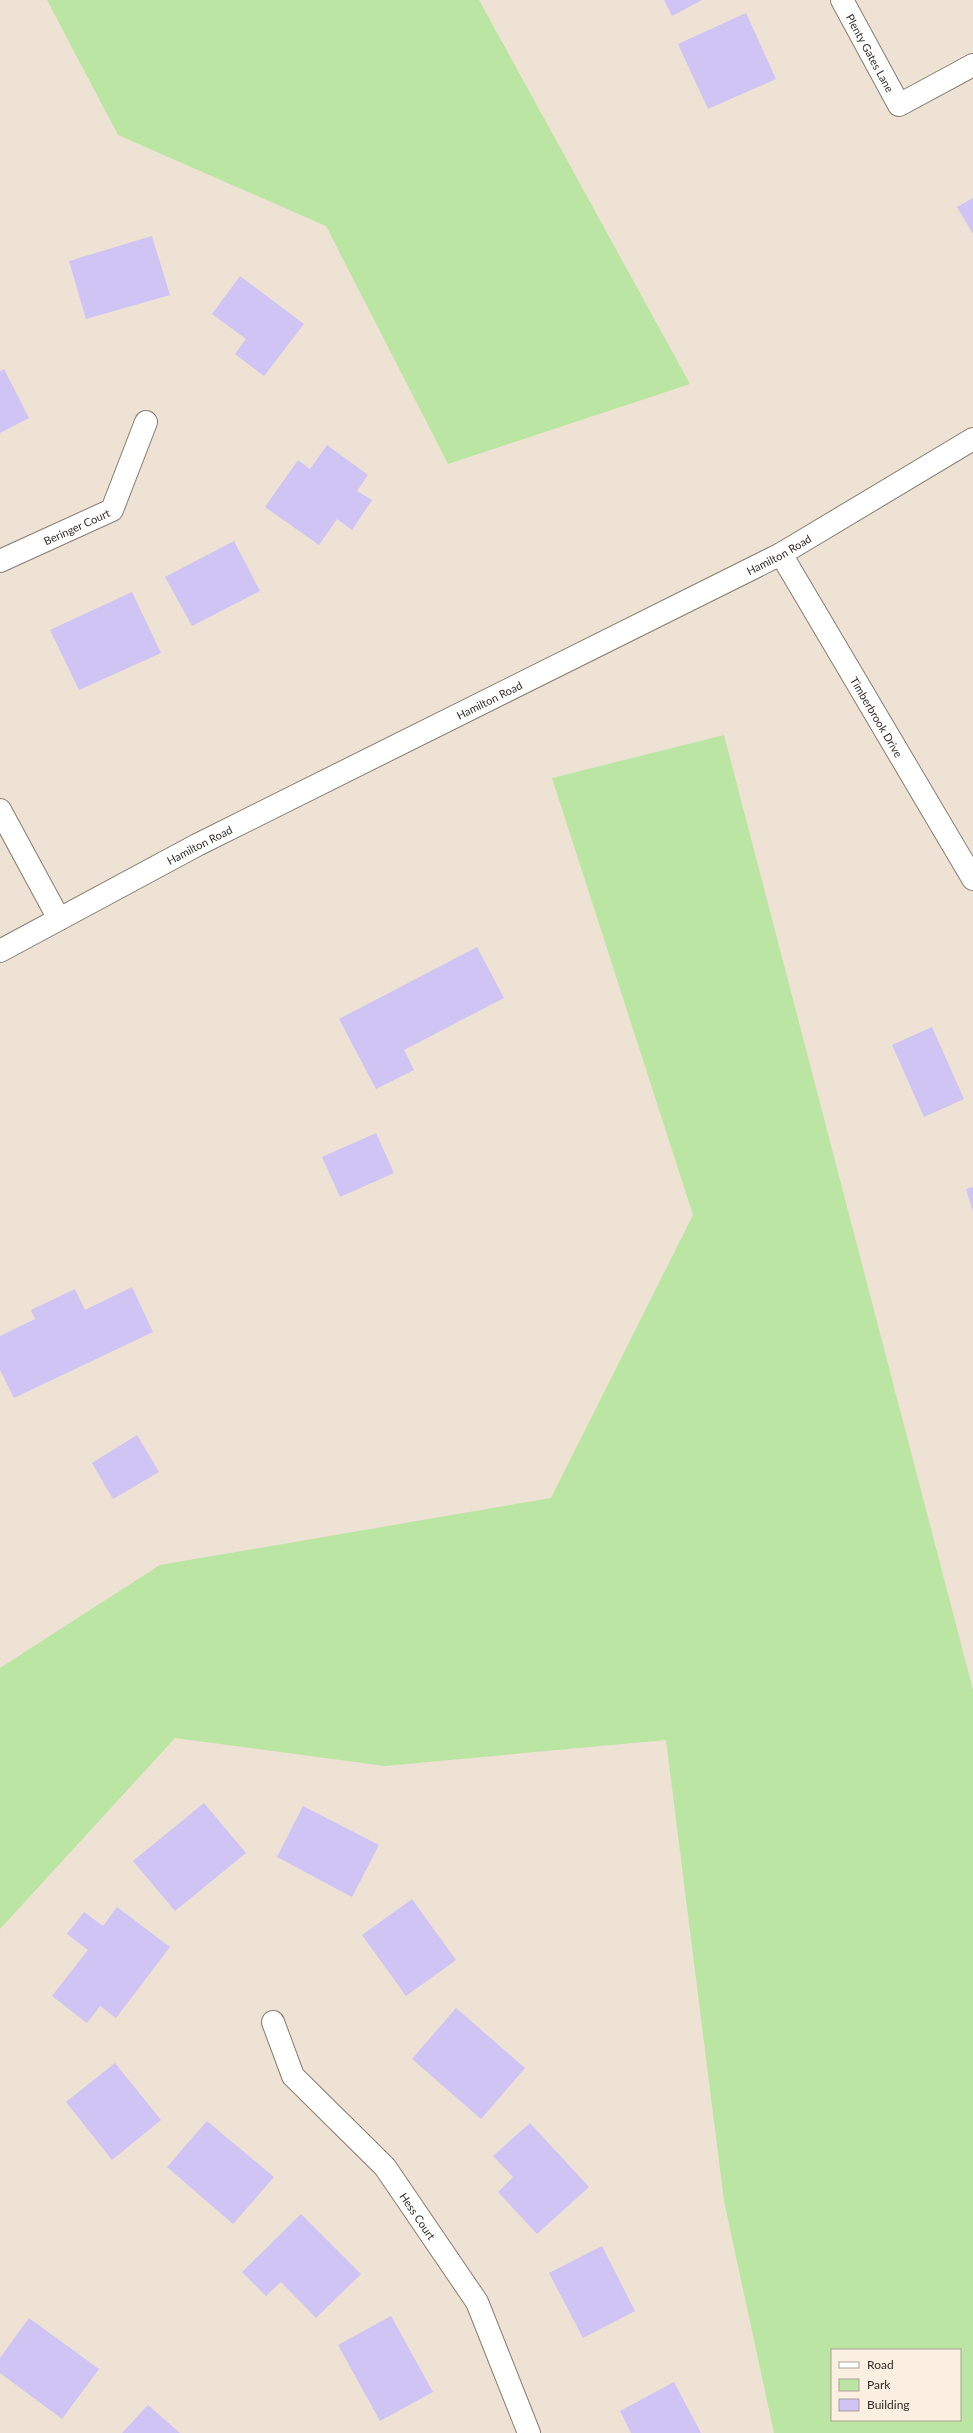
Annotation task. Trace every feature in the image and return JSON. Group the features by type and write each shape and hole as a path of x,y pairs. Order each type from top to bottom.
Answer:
{"street":[{"name":"Plenty Gates Lane","path":"842,0 899,105 973,65"},
{"name":"Beringer Court","path":"0,561 112,510 146,422"},
{"name":"Hamilton Road","path":"0,951 197,845 781,554 973,439"},
{"name":"Timberbrook Drive","path":"781,554 973,879"},
{"path":"0,810 59,919"},
{"name":"Hess Court","path":"273,2022 293,2076 385,2167 477,2302 529,2433"}],"green space":[{"path":"47,0 479,0 690,384 448,464 326,226 118,135"},
{"path":"724,735 973,1690 973,2433 774,2433 724,2201 666,1740 385,1766 175,1738 0,1929 0,1668 160,1565 551,1498 693,1215 552,778"}],"building":[{"path":"664,0 702,0 672,16"},
{"path":"746,13 776,79 708,109 678,44"},
{"path":"973,198 973,234 957,207"},
{"path":"152,236 170,295 86,319 69,261"},
{"path":"240,276 304,324 264,376 235,354 246,339 212,314"},
{"path":"4,369 29,418 0,433 0,371"},
{"path":"327,445 368,475 357,491 372,500 352,530 337,519 319,545 265,507 298,460 310,469"},
{"path":"234,541 260,591 192,626 165,577"},
{"path":"132,592 161,653 79,690 50,630"},
{"path":"477,947 504,998 404,1050 414,1070 376,1089 339,1019"},
{"path":"932,1027 964,1099 924,1117 892,1045"},
{"path":"376,1133 394,1173 340,1197 322,1157"},
{"path":"973,1187 973,1212 966,1189"},
{"path":"132,1287 153,1332 14,1398 0,1370 0,1336 35,1319 31,1310 75,1289 85,1310"},
{"path":"137,1435 159,1472 113,1499 92,1463"},
{"path":"204,1803 246,1853 175,1911 133,1861"},
{"path":"303,1806 379,1845 352,1897 277,1857"},
{"path":"412,1899 456,1960 406,1996 362,1935"},
{"path":"117,1907 170,1947 116,2018 100,2006 87,2023 52,1996 88,1950 67,1934 84,1912 103,1926"},
{"path":"456,2008 525,2068 481,2119 412,2059"},
{"path":"115,2063 161,2120 112,2160 66,2102"},
{"path":"207,2121 274,2177 233,2224 167,2167"},
{"path":"530,2123 589,2187 537,2234 498,2192 513,2177 493,2156"},
{"path":"301,2214 361,2274 316,2318 281,2282 266,2296 242,2272"},
{"path":"602,2246 635,2311 583,2338 549,2273"},
{"path":"391,2316 433,2392 380,2421 338,2345"},
{"path":"29,2318 99,2369 62,2419 0,2373 0,2358"},
{"path":"674,2382 701,2433 631,2433 620,2411"},
{"path":"148,2405 180,2433 122,2433"}]}
